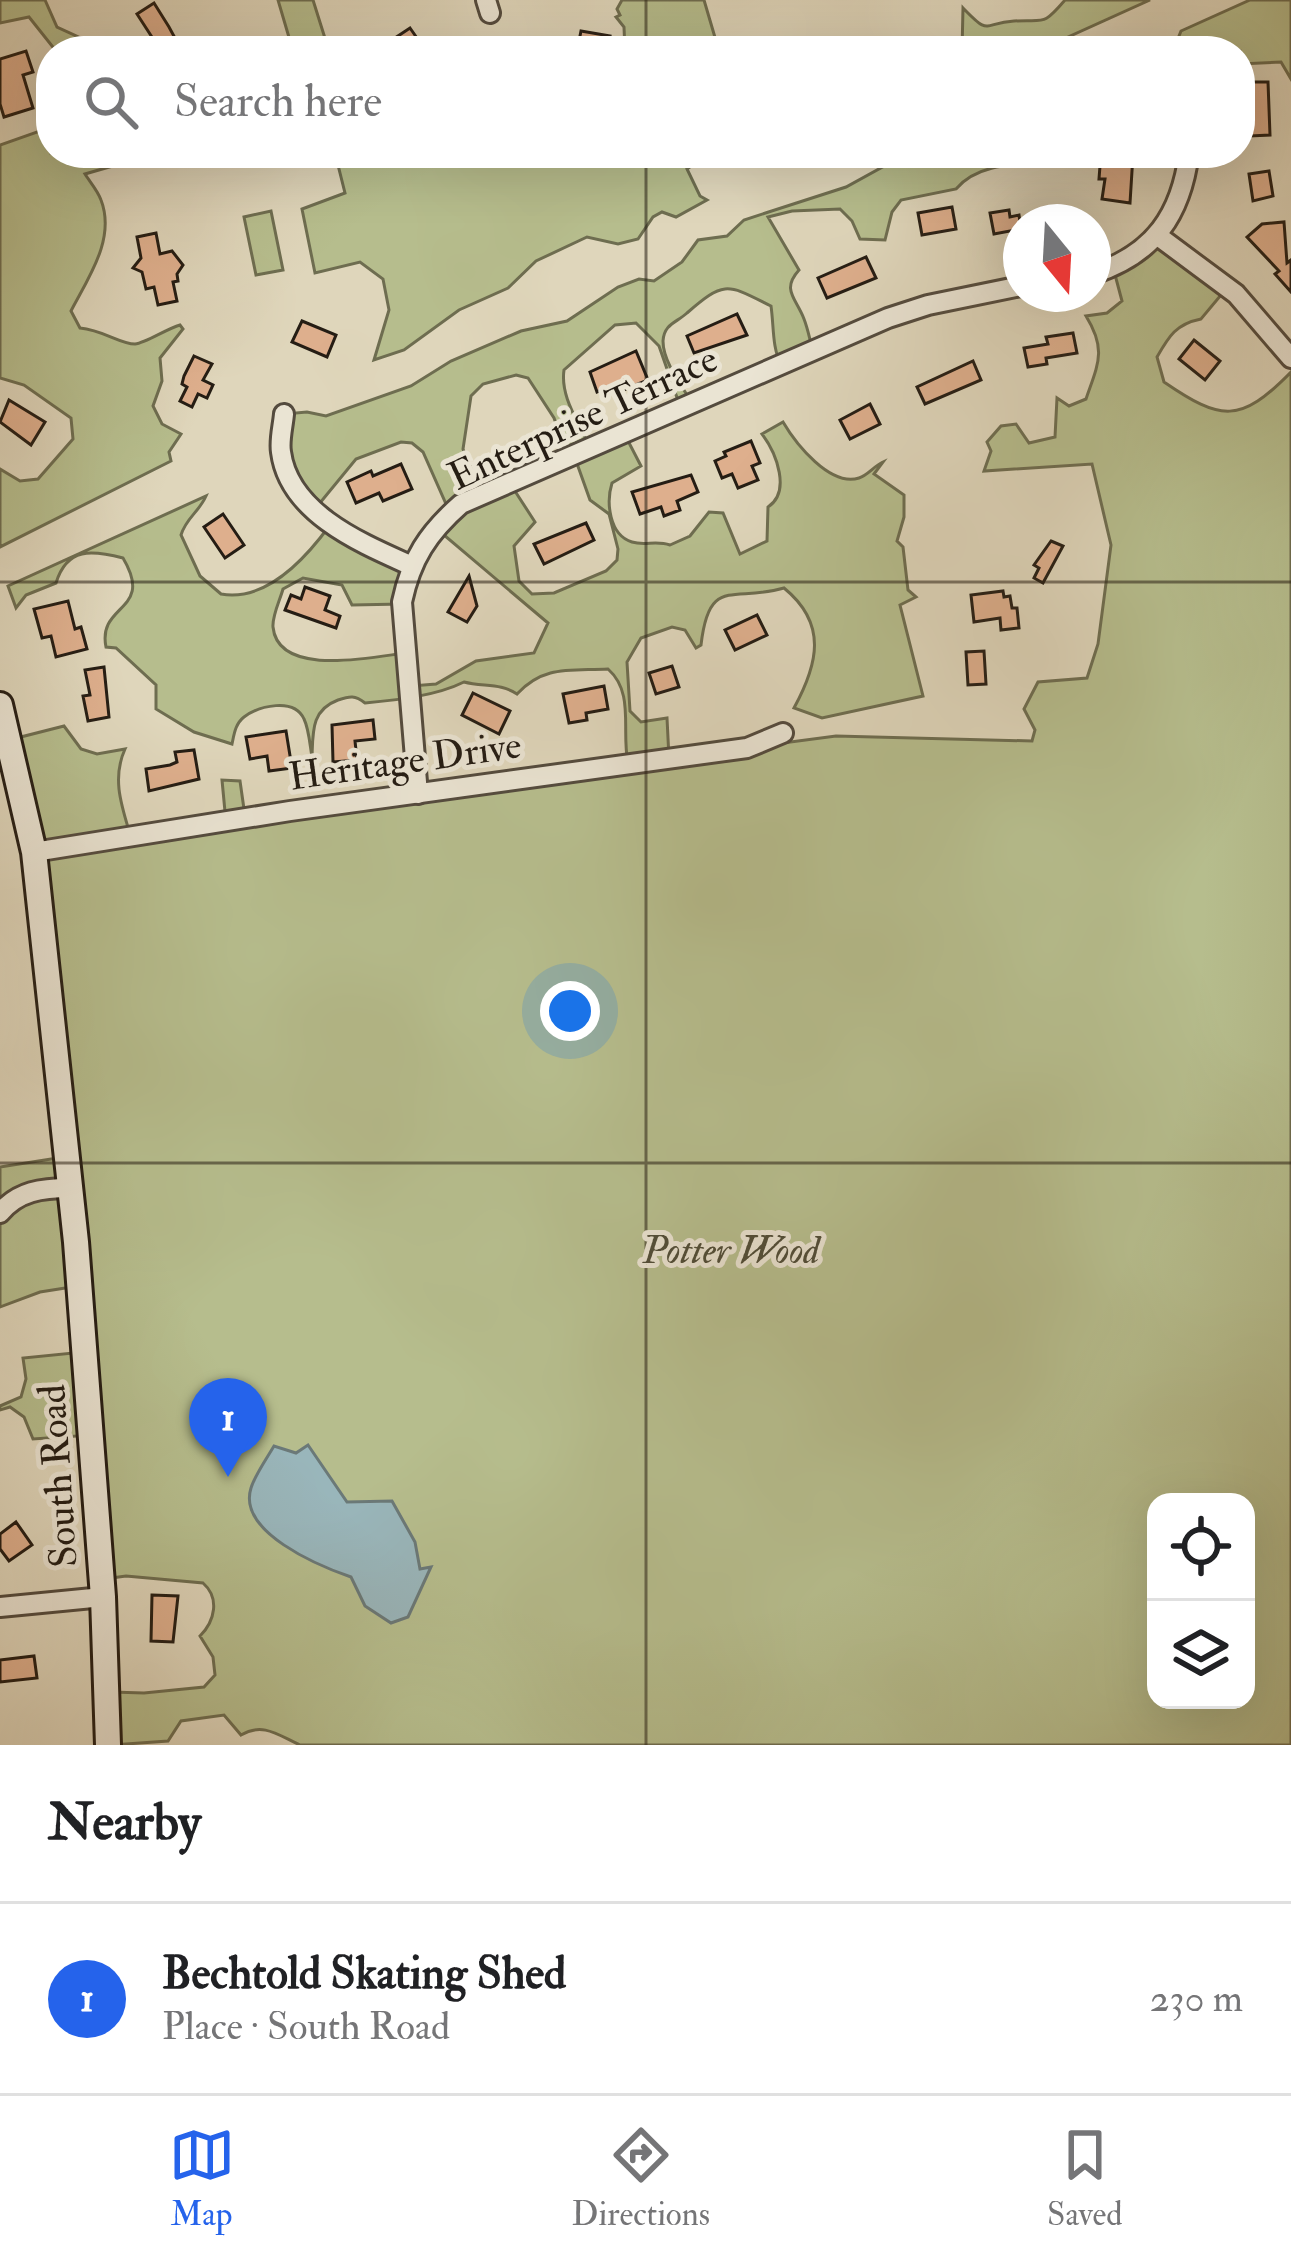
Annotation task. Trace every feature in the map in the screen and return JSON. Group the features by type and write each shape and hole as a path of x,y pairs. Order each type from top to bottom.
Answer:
{"street":[{"path":"1111,265 1144,249 1158,236 1182,195 1186,168"},
{"path":"1158,236 1235,294 1291,358"},
{"name":"Enterprise Terrace","path":"418,794 402,602 422,544 461,504 888,318 1003,290"},
{"path":"284,414 280,450 286,471 304,500 352,539 412,566"},
{"name":"South Road","path":"0,705 34,852 70,1188 103,1598 108,1745"},
{"name":"Heritage Drive","path":"34,852 747,748 783,733"},
{"path":"0,1213 38,1187 70,1188"},
{"path":"0,1607 103,1598"}],"green space":[{"path":"0,0 45,0 57,27 76,36 44,36 29,17 0,23"},
{"path":"278,0 313,0 324,36 289,36"},
{"path":"622,0 704,0 715,36 624,36 617,9"},
{"path":"1065,0 1150,0 1070,36 962,36 963,8 987,26 1042,20"},
{"path":"1250,0 1291,0 1291,79 1281,62 1255,63 1255,36 1179,36"},
{"path":"36,132 36,168 106,168 85,174 101,200 105,229 98,258 71,311 80,328 129,343 140,343 180,325 183,329 160,358 162,381 153,406 162,424 181,434 169,452 171,461 0,547 0,469 20,481 38,479 73,439 71,418 24,385 0,378 0,145"},
{"path":"339,168 688,168 700,196 707,200 676,217 662,212 653,217 638,239 618,244 587,237 536,261 508,288 459,310 404,350 374,360 389,310 383,279 360,262 315,273 302,209 345,193"},
{"name":"Potter Wood","path":"881,168 994,168 956,189 901,200 892,212 885,240 860,239 840,209 768,217 799,270 791,289 813,351 781,365 771,306 727,289 700,302 664,335 666,357 692,403 681,409 659,346 636,323 615,325 564,370 571,409 589,446 625,435 641,466 612,483 610,491 614,525 632,542 670,545 690,536 709,512 723,513 740,554 767,541 768,507 780,483 777,462 762,434 783,422 805,452 826,470 859,478 883,462 874,474 904,495 897,541 903,547 908,590 916,597 900,605 923,696 822,718 794,708 813,660 813,630 807,616 784,588 726,596 710,609 701,645 696,648 685,630 672,627 641,638 627,662 630,711 641,722 667,718 669,758 836,736 1032,741 1035,730 1024,709 1038,682 1087,678 1098,644 1111,545 1092,464 984,471 991,451 987,442 1001,426 1016,424 1029,443 1055,437 1057,398 1069,406 1086,399 1097,366 1097,338 1086,316 1111,312 1122,301 1114,271 1161,238 1226,289 1201,319 1179,328 1165,343 1157,357 1164,382 1201,404 1230,411 1258,401 1291,372 1291,1745 300,1745 264,1730 241,1735 224,1715 181,1721 168,1741 112,1745 112,1692 204,1687 215,1675 213,1657 200,1636 212,1617 213,1602 203,1583 126,1576 104,1579 91,1435 33,1439 24,1417 10,1407 0,1410 21,1397 26,1379 23,1358 84,1352 78,1286 40,1292 0,1307 0,1167 64,1157 13,739 64,726 81,749 97,754 125,749 118,781 130,834 226,822 222,780 240,781 245,816 628,763 626,713 622,689 608,669 570,670 537,678 517,694 464,682 403,699 338,700 318,716 312,757 304,719 285,706 267,707 244,717 232,744 194,732 156,709 156,685 116,648 106,647 109,622 133,588 123,558 101,553 74,557 56,583 26,595 16,608 8,586 206,496 181,535 200,576 221,594 238,595 269,584 297,563 330,525 408,565 402,604 352,605 342,585 303,578 283,589 273,627 279,643 291,653 329,661 405,653 412,686 436,684 476,661 534,653 548,623 438,530 450,513 423,452 412,443 401,442 356,459 315,509 287,473 284,414 326,416 411,386 451,361 521,331 567,321 618,287 639,279 654,281 682,262 698,240 727,236 744,220 846,187","holes":["516,375 528,378 554,418 590,500 609,514 617,560 606,571 554,593 532,594 519,581 514,546 535,522 511,485 482,495 463,449 471,396 483,384"]},
{"path":"271,211 283,270 256,275 244,217"}],"water":[{"path":"308,1445 347,1502 392,1501 415,1542 420,1569 431,1567 408,1617 391,1623 365,1606 351,1577 284,1545 256,1519 251,1488 274,1446 296,1453"}],"building":[{"path":"154,3 173,36 151,36 137,14"},
{"path":"26,51 33,72 23,75 33,108 4,117 0,59"},
{"path":"1255,82 1268,82 1270,135 1255,136"},
{"path":"1100,168 1132,168 1130,203 1102,199 1105,179 1099,179"},
{"path":"1269,171 1273,196 1253,201 1249,174"},
{"path":"952,207 956,229 922,235 918,213"},
{"path":"1003,211 1003,232 994,234 990,213"},
{"path":"1284,222 1291,292 1275,274 1279,271 1247,237 1262,224"},
{"path":"156,233 160,254 172,251 183,265 178,281 173,282 177,301 158,305 154,287 146,289 142,272 133,268 141,258 137,237"},
{"path":"866,257 876,278 827,298 818,278"},
{"path":"737,314 747,335 694,353 687,336"},
{"path":"302,321 336,335 327,357 292,342"},
{"path":"1073,333 1077,353 1046,358 1047,364 1028,367 1024,348 1048,344 1046,337"},
{"path":"1194,340 1220,361 1205,380 1179,359"},
{"path":"636,351 648,380 626,389 623,381 597,392 590,372"},
{"path":"194,356 212,364 203,380 213,385 207,398 198,394 192,407 180,401 187,387 182,384 184,376"},
{"path":"973,361 981,380 925,404 917,387"},
{"path":"9,400 45,422 31,445 0,422"},
{"path":"870,404 880,424 850,439 840,420"},
{"path":"751,441 760,463 752,466 758,480 738,488 732,474 722,478 715,461"},
{"path":"401,464 412,489 383,501 379,493 356,503 347,482"},
{"path":"691,475 698,492 677,501 680,510 664,516 661,507 640,514 632,492"},
{"path":"223,514 244,545 225,558 204,527"},
{"path":"586,523 594,540 544,564 534,544"},
{"path":"1051,541 1063,546 1043,583 1034,578 1039,568 1034,565"},
{"path":"469,576 477,606 467,622 448,612"},
{"path":"305,587 330,596 325,610 340,616 336,628 285,610 291,595 301,599"},
{"path":"1003,591 1004,597 1010,596 1012,608 1017,608 1019,628 1001,630 1000,618 974,622 971,595"},
{"path":"68,601 75,629 81,627 87,649 56,657 51,636 42,638 34,609"},
{"path":"757,615 767,635 735,650 725,630"},
{"path":"984,651 986,684 968,685 966,652"},
{"path":"672,666 679,687 656,694 649,673"},
{"path":"104,667 109,717 88,721 85,670"},
{"path":"604,686 608,709 586,713 587,720 569,723 563,694"},
{"path":"473,693 510,711 499,734 462,715"},
{"path":"373,720 375,739 355,741 357,760 333,762 332,725"},
{"path":"286,731 292,768 269,771 267,756 250,759 246,737"},
{"path":"194,750 199,779 149,791 146,769 177,762 175,752"},
{"path":"16,1522 32,1545 9,1561 0,1549 0,1534"},
{"path":"152,1595 178,1596 173,1642 151,1641"},
{"path":"34,1656 37,1678 0,1682 0,1660"}],"place":[{"name":"Bechtold Skating Shed","path":"228,1477"}]}
